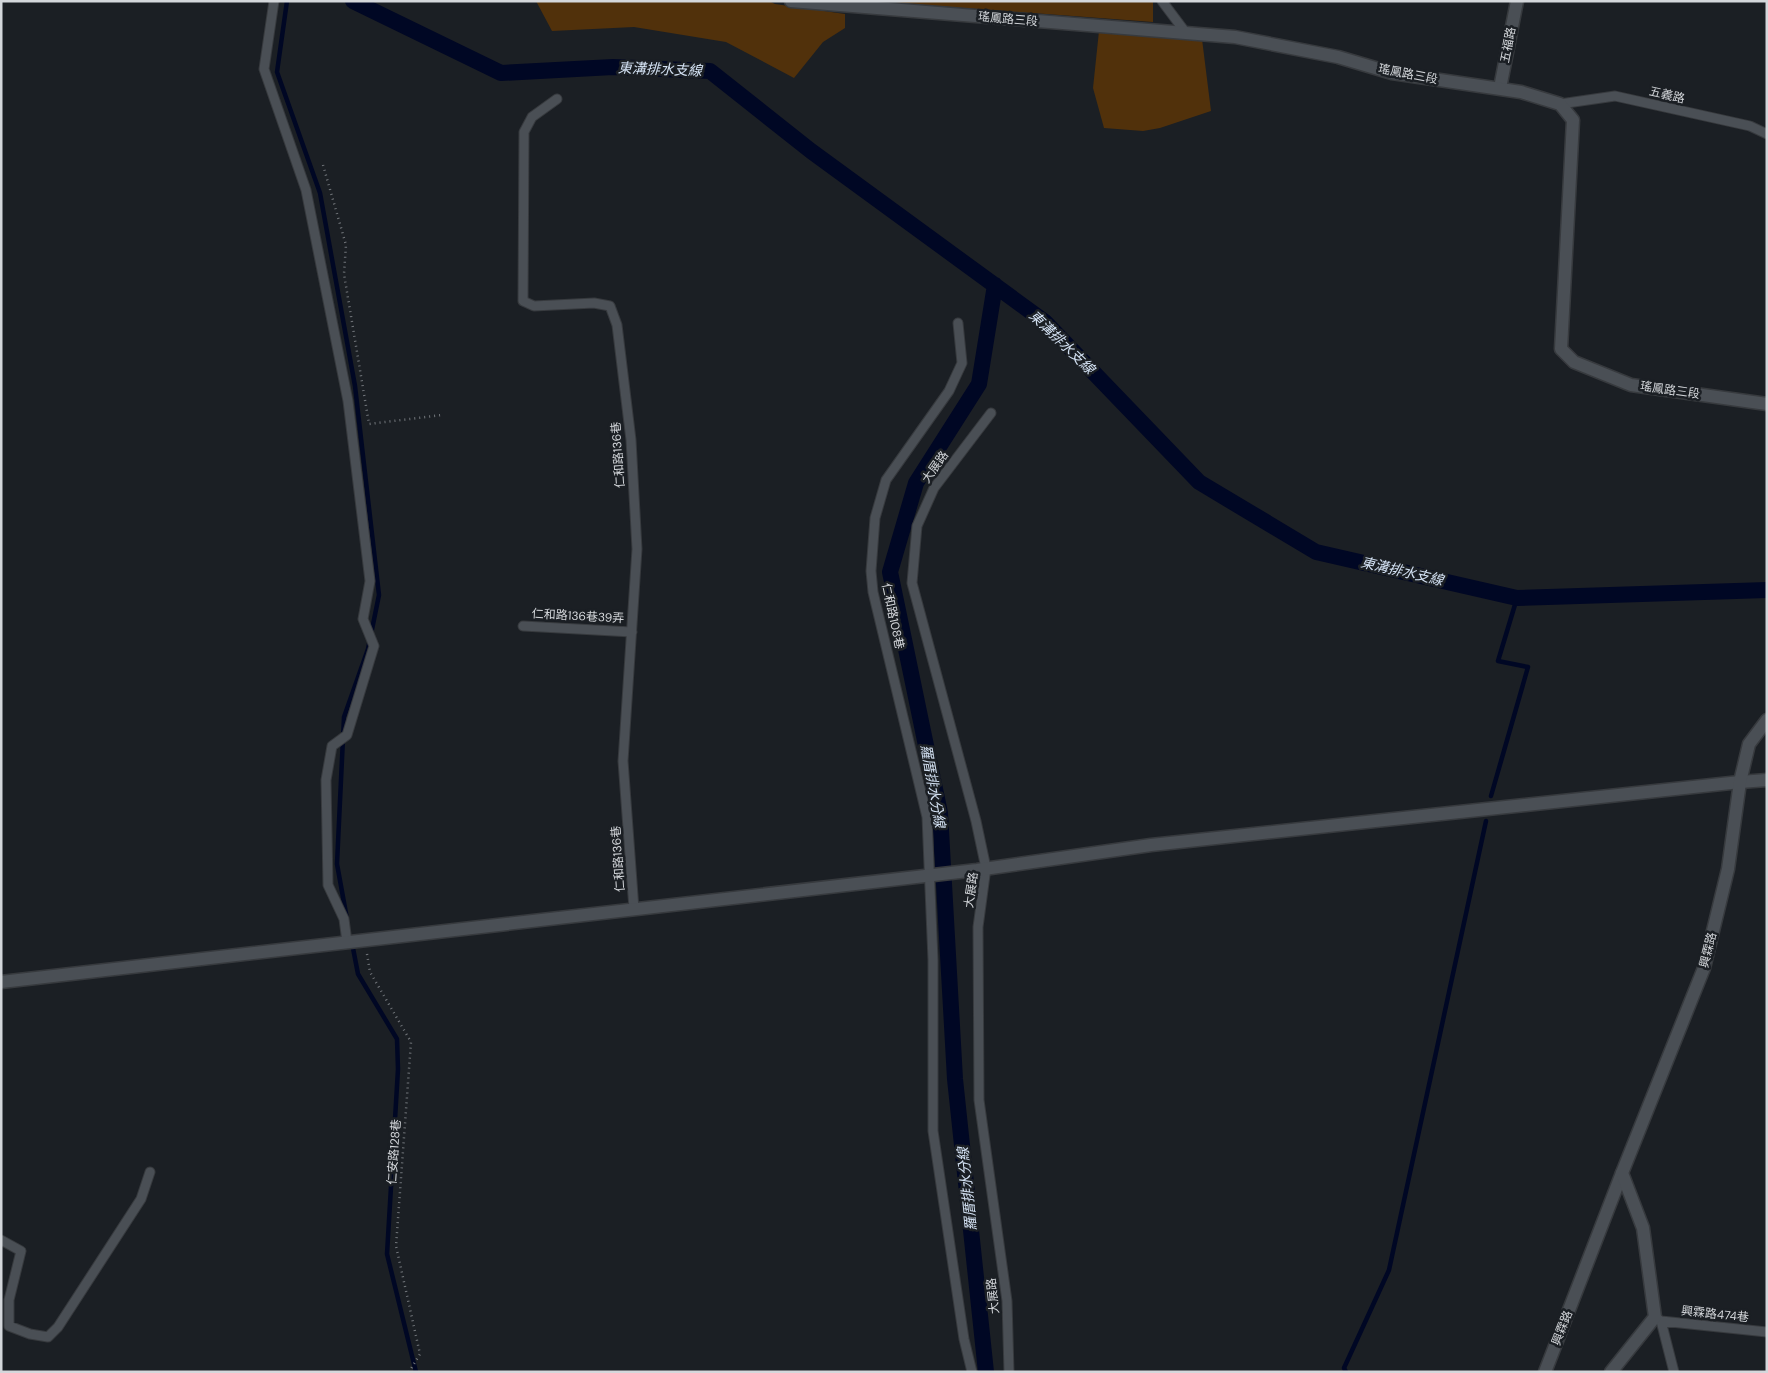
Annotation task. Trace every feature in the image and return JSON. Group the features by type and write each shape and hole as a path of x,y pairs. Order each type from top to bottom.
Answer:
{"street":[{"name":"瑤鳳路三段","path":"791,1 1235,37 1338,57 1392,73 1521,92 1560,104 1573,120 1561,349 1574,362 1631,385 1767,404"},
{"name":"五福路","path":"1500,88 1517,1"},
{"name":"興霖路","path":"1545,1372 1704,968 1728,868 1740,782 1749,744 1767,720"},
{"path":"1,982 982,869 1152,845 1767,780"},
{"path":"1611,1372 1658,1319 1643,1228 1622,1173"}],"lane":[{"path":"274,1 264,69 306,190 348,401 370,581 363,619 374,646 347,734 332,746 326,780 328,884 356,941"},
{"path":"1162,1 1186,33"},
{"name":"五義路","path":"1560,104 1614,96 1750,126 1767,134"},
{"name":"仁和路136巷","path":"557,99 532,117 524,132 522,300 534,306 594,303 610,306 617,325 631,440 637,548 624,762 634,909"},
{"name":"仁和路108巷","path":"958,323 962,362 949,391 886,480 875,518 871,571 873,592 927,817 933,960 933,1131 964,1339 972,1372"},
{"name":"大展路","path":"991,413 934,488 917,526 912,583 976,821 982,869 978,927 979,1100 1007,1301 1009,1372"},
{"name":"仁和路136巷39弄","path":"523,626 632,632"},
{"path":"1,1240 21,1251 9,1300 8,1326 30,1334 48,1337 58,1327 141,1199 150,1172"},
{"path":"1658,1319 1674,1372"},
{"name":"興霖路474巷","path":"1658,1319 1767,1332"}],"path":[{"path":"323,165 346,245 344,274 369,424 442,416"},
{"name":"仁安路128巷","path":"356,941 370,972 411,1042 396,1246 420,1354 409,1372"}],"shaded area":[{"path":"536,1 769,1 775,4 845,14 845,28 823,42 794,78 726,42 634,27 552,31"},
{"path":"871,1 1153,1 1153,22"},
{"path":"1099,31 1202,39 1211,111 1160,128 1143,131 1104,128 1093,88"}],"waterway":[{"path":"287,1 277,72 320,193 355,386 379,595 368,649 344,717 337,864 347,919"},
{"name":"東溝排水支線","path":"353,1 501,73 613,67 710,71 811,151 1045,322 1199,482 1316,552 1517,598 1767,590"},
{"name":"羅厝排水分線","path":"986,1372 955,1079 940,813 890,572 916,483 979,384 995,285"},
{"path":"1491,796 1528,667 1498,661 1517,598"},
{"path":"1346,1372 1344,1368 1389,1270 1486,821"},
{"path":"352,943 358,974 397,1039 398,1069 387,1254 416,1372"}]}
